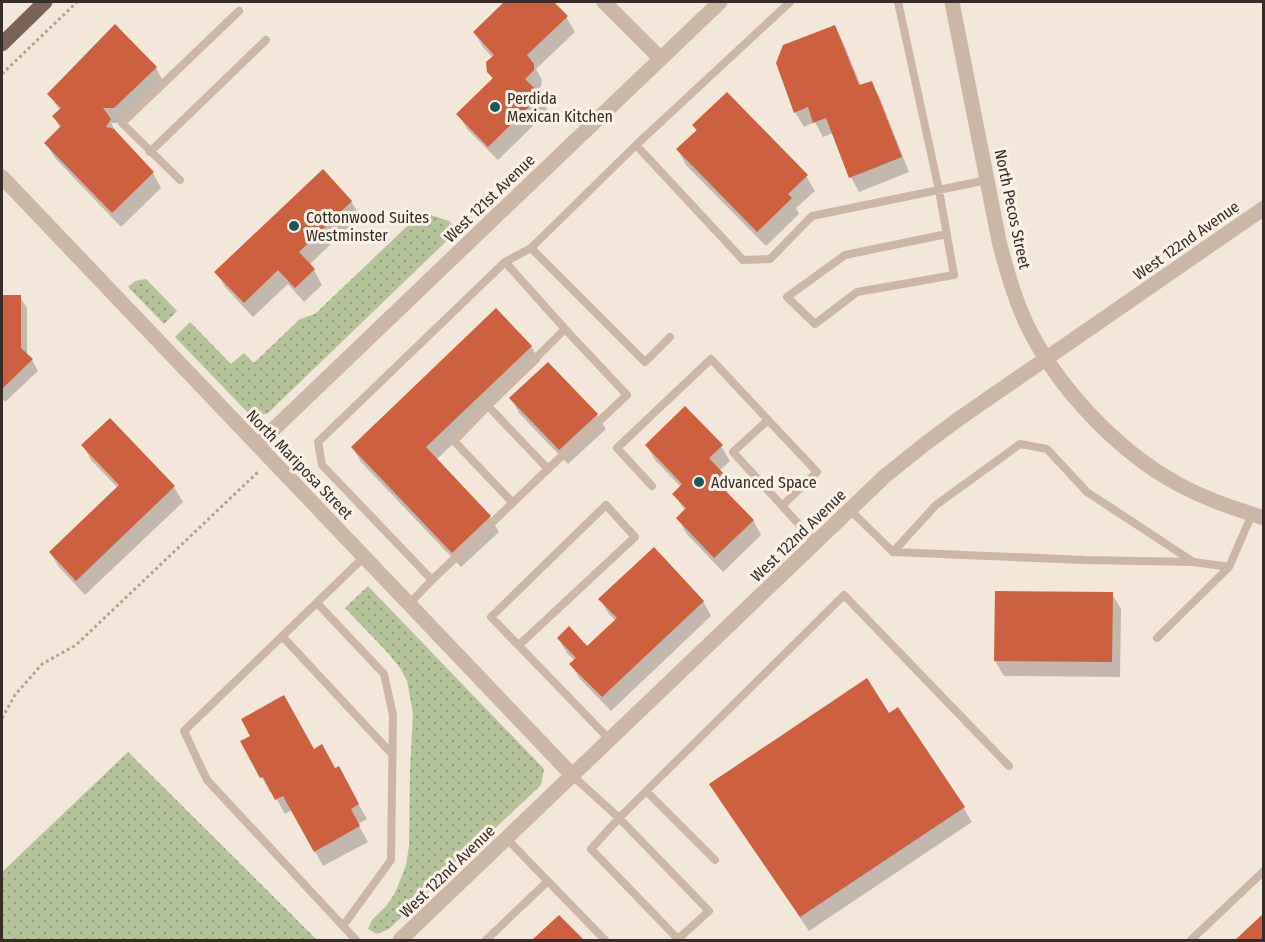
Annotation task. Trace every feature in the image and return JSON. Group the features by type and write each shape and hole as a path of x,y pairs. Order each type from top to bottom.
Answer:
{"main road":[{"path":"2,44 45,2"}],"street":[{"path":"604,2 661,59"},
{"name":"West 121st Avenue","path":"257,445 720,2"},
{"name":"North Pecos Street","path":"952,2 1007,273 1027,325 1047,360 1084,409 1145,464 1191,491 1226,506 1258,516"},
{"name":"North Mariposa Street","path":"2,177 573,776"},
{"name":"West 122nd Avenue","path":"400,940 885,476 925,444 1263,208"}],"lane":[{"path":"432,580 322,465 318,442 505,262 531,248 636,145 789,2"},
{"path":"898,2 939,190 947,234 954,275 857,292 815,324 787,297 845,255 947,234"},
{"path":"180,180 122,123 239,10"},
{"path":"150,152 266,40"},
{"path":"636,145 743,260 770,259 812,216 987,180"},
{"path":"531,248 645,362 670,337"},
{"path":"409,604 627,396 505,262"},
{"path":"513,503 453,441 565,329"},
{"path":"652,486 617,448 711,359 817,472 782,506"},
{"path":"488,406 548,469"},
{"path":"768,420 733,452 816,543"},
{"path":"893,552 936,505 1020,444 1047,449 1087,492 1194,562"},
{"path":"519,645 635,537 606,505 491,617 610,740"},
{"path":"850,510 893,552 1194,562 1229,567"},
{"path":"1157,638 1229,567 1258,516"},
{"path":"356,940 207,780 184,731 364,557"},
{"path":"573,776 619,818 709,911 678,939 591,849 619,818 844,595 1009,766"},
{"path":"317,603 384,674 393,715 391,860 343,927"},
{"path":"282,636 393,754"},
{"path":"646,791 715,860"},
{"path":"507,839 605,940"},
{"path":"1191,940 1263,871"},
{"path":"486,940 548,881"}],"path":[{"path":"2,74 77,2"},
{"path":"2,718 15,695 42,664 76,645 259,471"}],"green space":[{"path":"422,212 449,221 458,230 267,414 250,415 175,337 190,322 231,364 244,353 254,363 300,319 315,314"},
{"path":"146,279 177,311 164,324 128,287 135,281"},
{"path":"368,586 544,769 541,785 389,929 377,934 368,929 372,920 395,893 406,865 409,846 413,713 407,681 400,668 345,608"},
{"path":"128,752 317,940 2,940 2,872"}],"building":[{"path":"504,2 554,2 568,16 527,55 534,64 534,70 525,79 541,95 488,147 456,114 493,78 487,72 486,62 494,55 473,32"},
{"path":"115,24 157,67 114,108 103,108 111,119 106,127 114,129 154,172 112,213 44,143 61,126 52,116 61,108 47,94"},
{"path":"835,25 859,85 872,81 902,157 849,178 826,118 813,123 808,107 794,113 776,63 783,45"},
{"path":"727,92 808,175 788,194 792,198 757,232 676,149 697,130 692,125"},
{"name":"Cottonwood Suites Westminster","path":"323,169 352,201 299,252 315,269 295,288 278,270 244,303 214,272"},
{"path":"2,295 21,295 21,348 33,359 2,389"},
{"path":"496,308 532,346 426,447 491,516 452,553 351,447"},
{"path":"548,362 598,414 559,450 509,398"},
{"name":"Advanced Space","path":"685,406 723,445 709,458 723,473 715,480 754,520 714,558 676,518 686,508 672,494 682,484 645,445"},
{"path":"110,418 175,486 76,581 49,552 119,485 81,445"},
{"path":"654,547 704,601 602,697 569,664 576,658 557,638 569,626 587,646 617,618 598,599"},
{"path":"995,591 1113,592 1112,662 994,661"},
{"path":"867,678 889,713 898,707 965,807 800,917 709,784"},
{"path":"284,695 314,749 322,744 335,768 339,766 359,804 351,809 360,826 314,852 283,796 275,800 240,741 250,736 241,719"},
{"path":"1264,913 1264,940 1235,940"},
{"path":"559,915 584,940 532,940"}],"place":[{"name":"Perdida Mexican Kitchen","path":"495,107"},
{"name":"Cottonwood Suites Westminster","path":"294,226"},
{"name":"Advanced Space","path":"699,482"}]}
